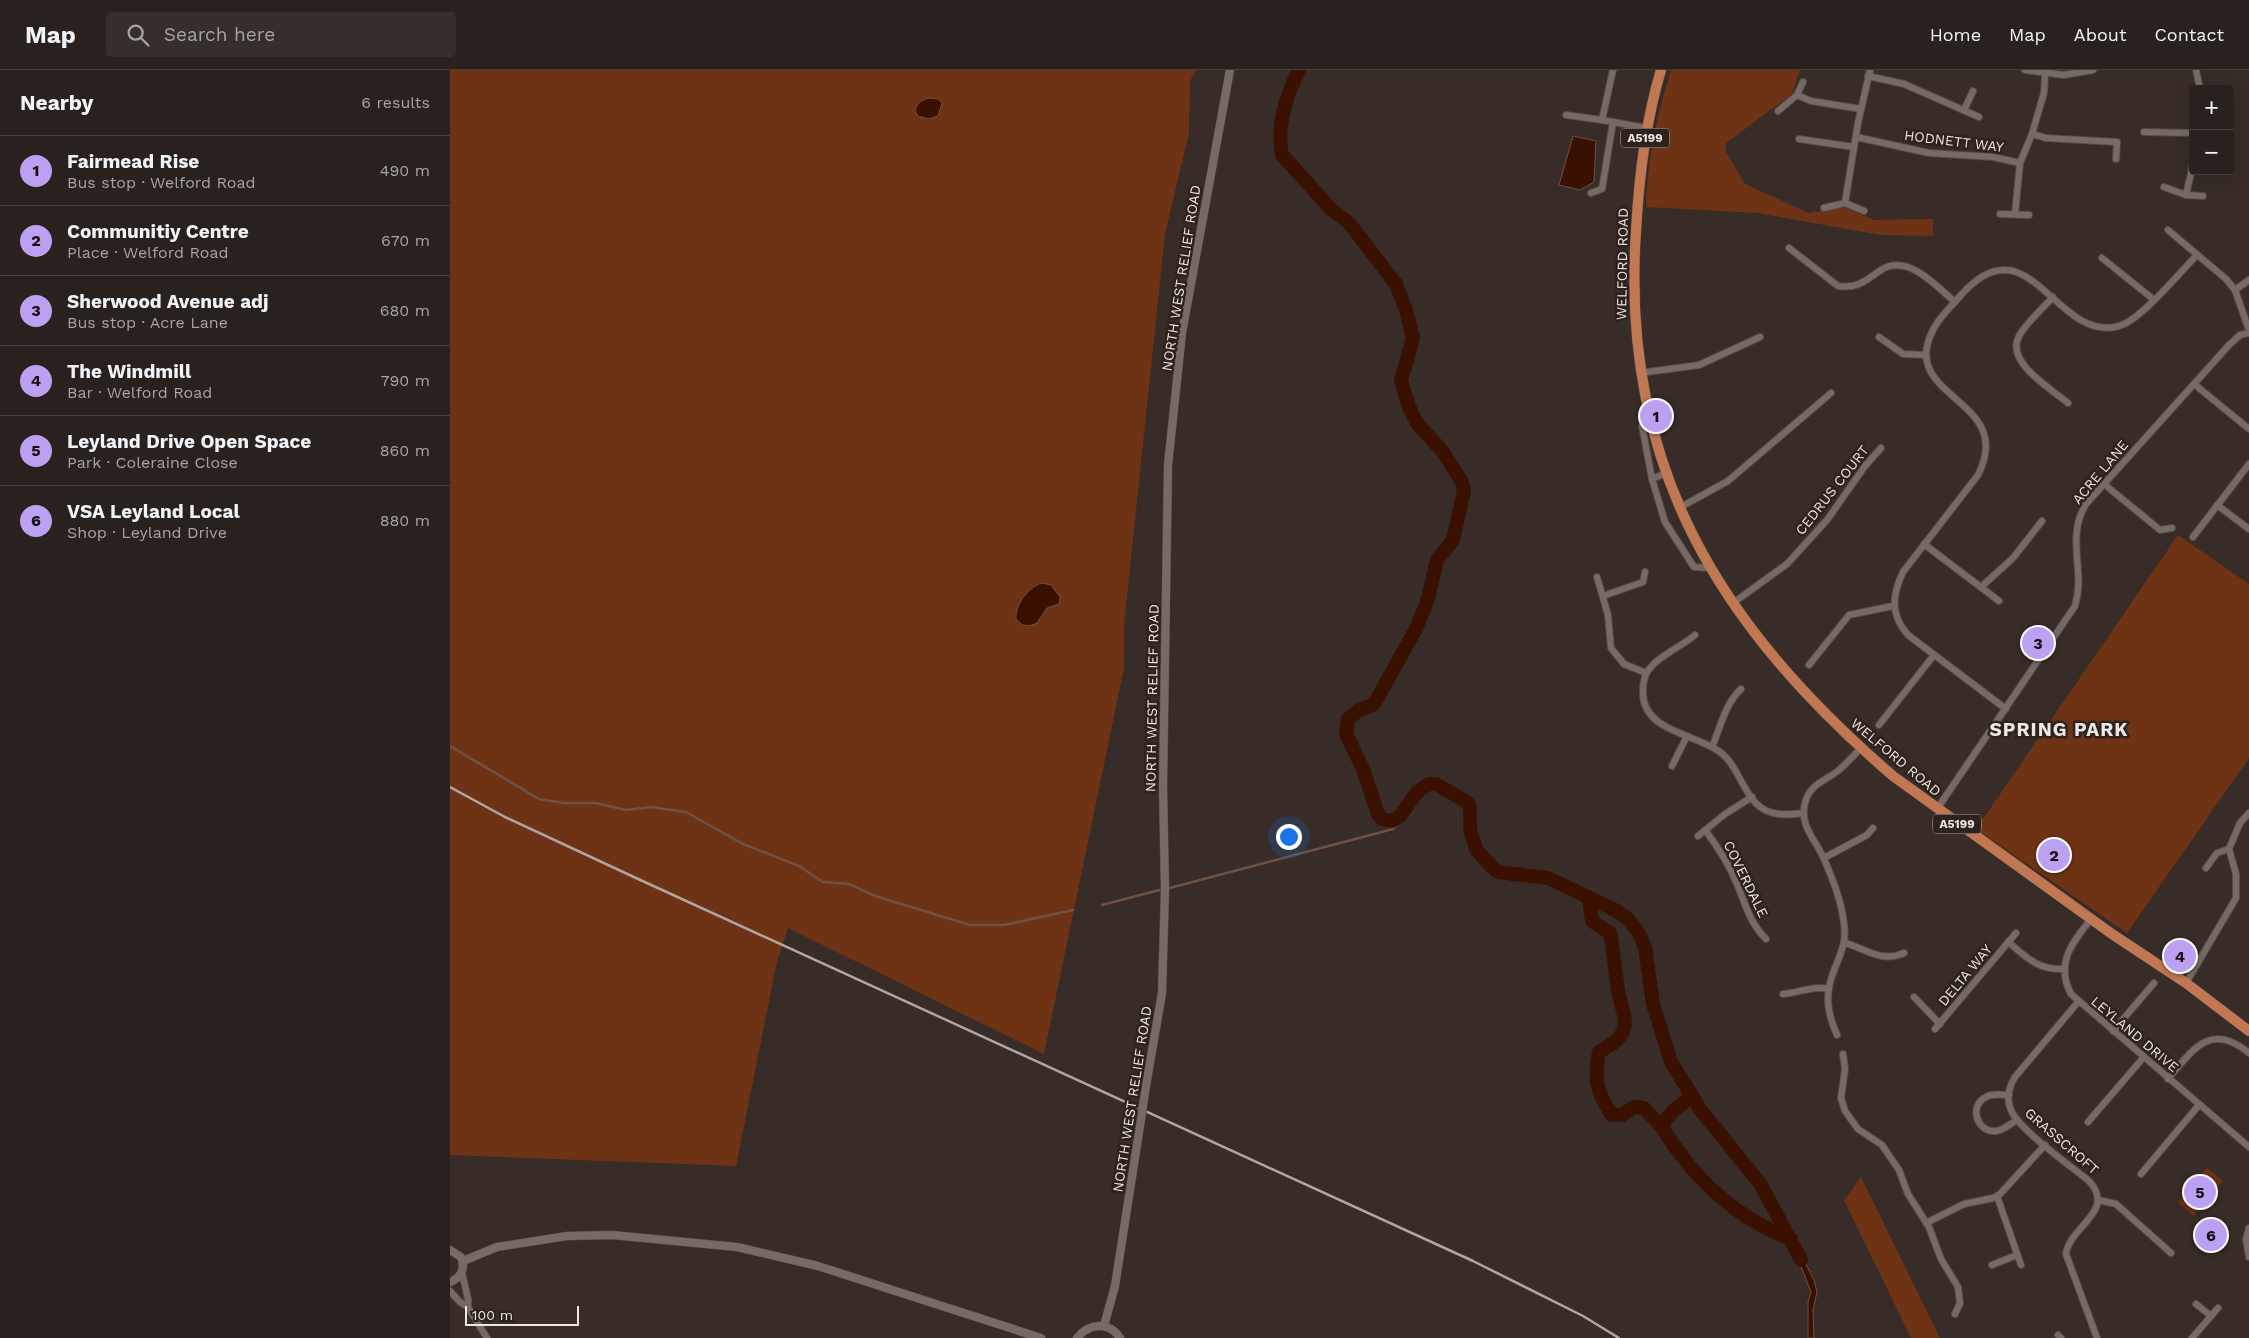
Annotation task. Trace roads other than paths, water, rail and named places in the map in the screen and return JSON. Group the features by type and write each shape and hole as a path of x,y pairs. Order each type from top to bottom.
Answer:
{"main road":[{"name":"WELFORD ROAD","path":"1661,70 1646,128 1640,169 1634,269 1634,323 1640,373 1648,413 1666,473 1679,508 1710,568 1733,603 1797,684 1861,748 1937,809 2091,919 2186,983 2249,1031"}],"street":[{"name":"NORTH WEST RELIEF ROAD","path":"1104,1326 1115,1286 1162,993 1165,890 1163,787 1168,465 1182,333 1230,70"},
{"path":"1602,120 1613,70"},
{"path":"2025,70 2044,74 2064,75 2093,70"},
{"path":"2196,70 2199,85"},
{"path":"1845,203 1869,73 1904,84 1979,117"},
{"path":"2015,214 2020,164 2032,134 2044,93 2044,74"},
{"path":"1778,111 1796,95 1803,82"},
{"path":"1964,110 1973,91"},
{"path":"1796,95 1811,101 1861,109"},
{"path":"1566,115 1646,128"},
{"path":"1591,193 1602,189 1613,122"},
{"path":"2144,132 2189,133"},
{"path":"2032,134 2046,138 2117,142 2116,159"},
{"name":"HODNETT WAY","path":"1856,137 1929,153 1993,157 2020,164"},
{"path":"1800,139 1854,147"},
{"path":"2186,195 2191,175"},
{"path":"2164,186 2186,195 2203,196"},
{"path":"1824,208 1845,203 1864,211"},
{"path":"2000,214 2030,215"},
{"path":"2168,230 2226,279 2235,290 2249,331"},
{"path":"1789,248 1838,286 1861,284 1882,270 1899,266 1916,270 1955,302"},
{"path":"2006,709 1904,630 1893,606 1895,588 1903,572 1978,475 1985,457 1986,448 1980,422 1937,383 1932,374 1926,355 1932,330 1979,276 2004,270 2023,274 2081,320 2099,327 2119,326 2135,318 2198,255"},
{"path":"2102,258 2153,299"},
{"path":"2235,290 2249,280"},
{"path":"2052,297 2019,336 2016,354 2021,364 2068,403"},
{"name":"ACRE LANE","path":"1937,809 2075,606 2079,588 2075,537 2076,525 2086,504 2229,345 2240,335 2249,331"},
{"path":"1640,373 1699,365 1760,337"},
{"path":"1879,337 1903,354 1926,355"},
{"path":"2194,384 2249,429"},
{"path":"1679,508 1728,481 1831,393"},
{"path":"1642,426 1652,480 1665,522 1694,567 1710,568"},
{"name":"CEDRUS COURT","path":"1733,603 1787,564 1828,520 1865,466 1881,448"},
{"path":"2193,537 2249,464"},
{"path":"1652,480 1666,473"},
{"path":"2104,484 2160,530 2172,528"},
{"path":"2217,505 2249,529"},
{"path":"1981,587 2013,558 2042,521"},
{"path":"1924,544 1999,601"},
{"path":"1603,596 1643,582 1645,572"},
{"path":"1597,577 1610,622 1611,648 1624,664 1646,673"},
{"path":"1810,665 1850,615 1893,606"},
{"path":"1695,635 1675,651 1659,659 1646,673 1642,694 1650,715 1661,724 1712,746 1731,763 1752,798 1761,808 1772,813 1804,814"},
{"path":"1879,725 1934,655"},
{"path":"1712,746 1722,725 1727,705 1741,689"},
{"path":"1672,766 1687,736"},
{"path":"1837,1035 1829,1013 1829,989 1845,944 1842,911 1824,858 1807,829 1804,814 1805,803 1814,786 1840,769 1861,748"},
{"path":"1698,836 1752,798"},
{"path":"2186,983 2236,898 2236,874 2229,849 2233,836 2249,812"},
{"path":"1824,858 1867,835 1874,828"},
{"name":"COVERDALE","path":"1705,830 1721,851 1751,922 1766,939"},
{"path":"2206,868 2217,853 2229,849"},
{"path":"2064,969 2069,949 2091,919"},
{"name":"DELTA WAY","path":"1935,1029 2016,933"},
{"name":"DELTA WAY","path":"2008,942 2036,965 2064,969"},
{"path":"1845,944 1857,946 1882,958 1904,953"},
{"name":"LEYLAND DRIVE","path":"2064,969 2068,988 2078,1002 2249,1147"},
{"path":"2113,1031 2154,983"},
{"path":"1783,994 1798,993 1815,987 1829,989"},
{"name":"DELTA WAY","path":"1914,997 1940,1024"},
{"path":"2017,1120 2004,1128 1994,1131 1984,1128 1976,1117 1976,1108 1983,1098 1990,1095 2008,1095 2015,1077 2078,1002"},
{"path":"2168,1079 2194,1048 2204,1041 2220,1038 2230,1040 2249,1053"},
{"path":"1843,1054 1845,1069 1842,1098 1845,1111 1858,1129 1878,1141 1899,1170 1908,1194 1926,1223 1941,1259 1958,1287 1960,1303 1955,1314"},
{"path":"2088,1122 2143,1058"},
{"name":"GRASSCROFT","path":"2008,1095 2010,1109 2017,1120 2089,1181 2096,1190 2098,1200"},
{"path":"2141,1174 2199,1105"},
{"path":"1926,1223 1964,1204 1997,1196 2045,1145"},
{"path":"1997,1196 2021,1265"},
{"path":"2097,1338 2066,1254 2070,1242 2095,1210 2098,1200 2116,1204 2171,1253"},
{"path":"2249,1228 2246,1239 2249,1257"},
{"path":"462,1260 497,1247 567,1236 612,1235 737,1247 782,1256 818,1266 1040,1338"},
{"path":"450,1250 457,1253 462,1260 462,1272 468,1307"},
{"path":"1992,1264 2017,1255"},
{"path":"450,1282 459,1277 462,1272"},
{"path":"450,1291 460,1302 468,1307 487,1338"},
{"path":"2196,1304 2211,1316"},
{"path":"2192,1338 2218,1308"},
{"path":"1077,1338 1088,1328 1104,1326 1111,1329 1120,1338"}],"waterway":[{"path":"1299,70 1283,111 1280,133 1282,155 1331,209 1350,224 1396,284 1406,310 1413,338 1401,381 1409,407 1417,423 1443,452 1462,482 1464,491 1453,540 1437,560 1428,599 1416,629 1374,704 1358,711 1348,719 1346,734 1363,769 1378,814 1382,819 1392,821 1400,816 1417,792 1429,784 1436,784 1467,802 1470,808 1470,830 1477,851 1497,872 1548,878 1615,910 1628,919 1639,933 1645,947 1653,1004 1671,1062 1700,1109 1761,1185 1801,1260"},
{"path":"450,746 539,799 564,803 596,803 626,810 651,807 686,812 743,844 799,866 823,882 849,884 875,896 970,925 1004,925 1073,910"},
{"path":"1166,889 1393,829 1399,823 1400,816"},
{"path":"1102,905 1163,889"},
{"path":"1589,899 1592,921 1610,933 1625,1020 1624,1029 1620,1037 1599,1052 1597,1078 1600,1092 1612,1115 1622,1115 1634,1107 1644,1108 1661,1126"},
{"path":"1692,1096 1674,1110 1661,1126 1674,1145 1701,1179 1733,1207 1770,1230 1791,1239"}],"railway":[{"path":"450,787 505,817 636,878 1473,1261 1583,1316 1619,1338"}],"place":[{"name":"Fairmead Rise","path":"1656,416"},
{"name":"Sherwood Avenue adj","path":"2038,643"},
{"name":"Communitiy Centre","path":"2054,855"},
{"name":"The Windmill","path":"2180,956"},
{"name":"Leyland Drive Open Space","path":"2200,1192"},
{"name":"VSA Leyland Local","path":"2211,1235"}],"district":[{"name":"SPRING PARK","path":"2059,729"}]}
